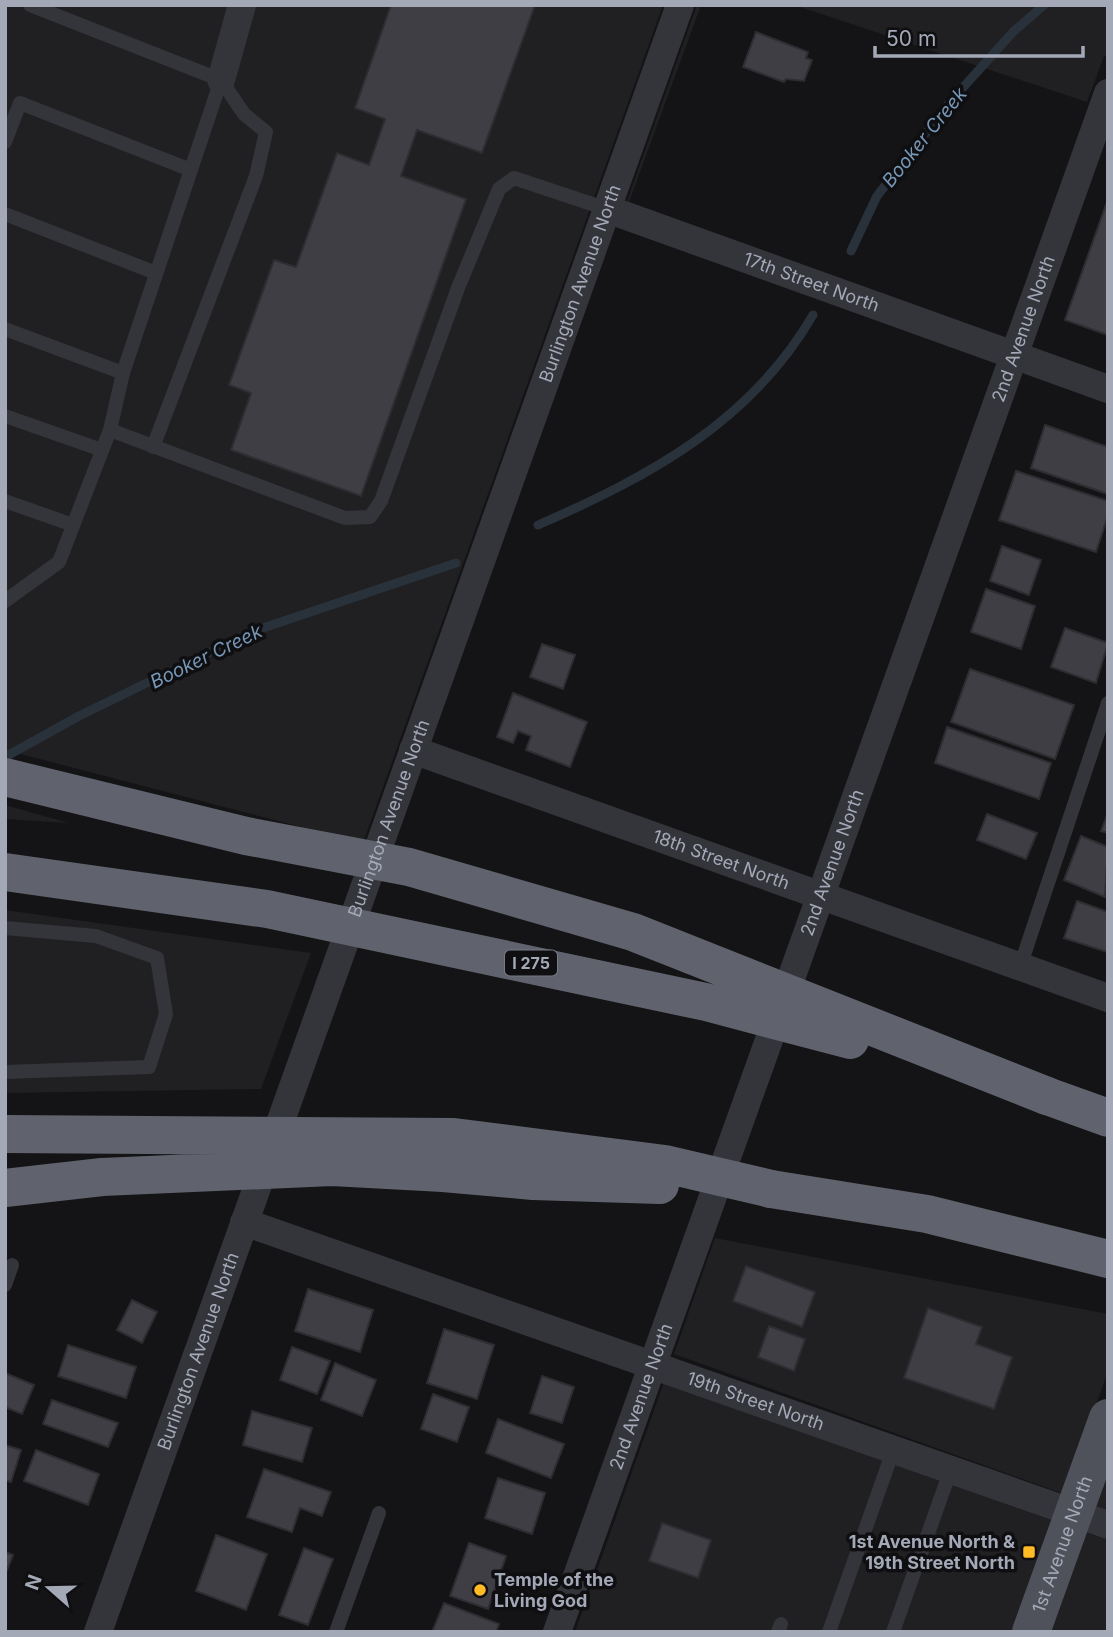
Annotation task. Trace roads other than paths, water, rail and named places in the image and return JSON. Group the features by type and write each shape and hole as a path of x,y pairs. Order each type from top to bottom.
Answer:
{"highway":[{"path":"5,777 246,836 409,867 633,932 1047,1096"},
{"name":"I 275","path":"5,872 267,909 507,957 706,1002 1047,1096 1108,1118"},
{"path":"5,1134 454,1137 665,1164 771,1189 927,1214 1108,1259"},
{"path":"5,1188 102,1177 332,1167 443,1172 533,1181 771,1189"}],"main road":[{"name":"1st Avenue North","path":"1031,1632 1091,1519 1108,1418"}],"street":[{"path":"221,80 242,5"},
{"name":"Burlington Avenue North","path":"98,1632 680,5"},
{"name":"2nd Avenue North","path":"557,1632 1108,93"},
{"name":"17th Street North","path":"607,209 1108,388"},
{"name":"18th Street North","path":"413,750 1108,999"},
{"name":"19th Street North","path":"244,1222 653,1363 1091,1519"}],"lane":[{"path":"30,5 221,80 244,114 267,132 256,176 153,447 110,430"},
{"path":"5,601 58,562 110,430 123,373 221,80"},
{"path":"5,142 20,103 191,170"},
{"name":"17th Street North","path":"153,447 345,518 370,517 381,501 458,288 499,189 513,178 607,209"},
{"path":"5,214 156,273"},
{"path":"5,329 123,373"},
{"path":"5,416 102,450"},
{"path":"5,501 73,525"},
{"path":"1020,967 1108,703"},
{"path":"5,928 96,936 157,958 166,1014 149,1067 5,1072"},
{"path":"5,1285 12,1265"},
{"path":"829,1632 894,1448"},
{"path":"893,1632 951,1469"},
{"path":"336,1632 379,1513"}],"waterway":[{"name":"Booker Creek","path":"851,251 877,196 950,102 1013,32 1044,5"},
{"name":"Booker Creek","path":"538,525 619,487 693,442 759,387 788,353 813,315"},
{"name":"Booker Creek","path":"5,757 79,716 251,632 456,563"}],"place":[{"name":"1st Avenue North & 19th Street North","path":"1029,1552"},
{"name":"Temple of the Living God","path":"480,1590"}]}
